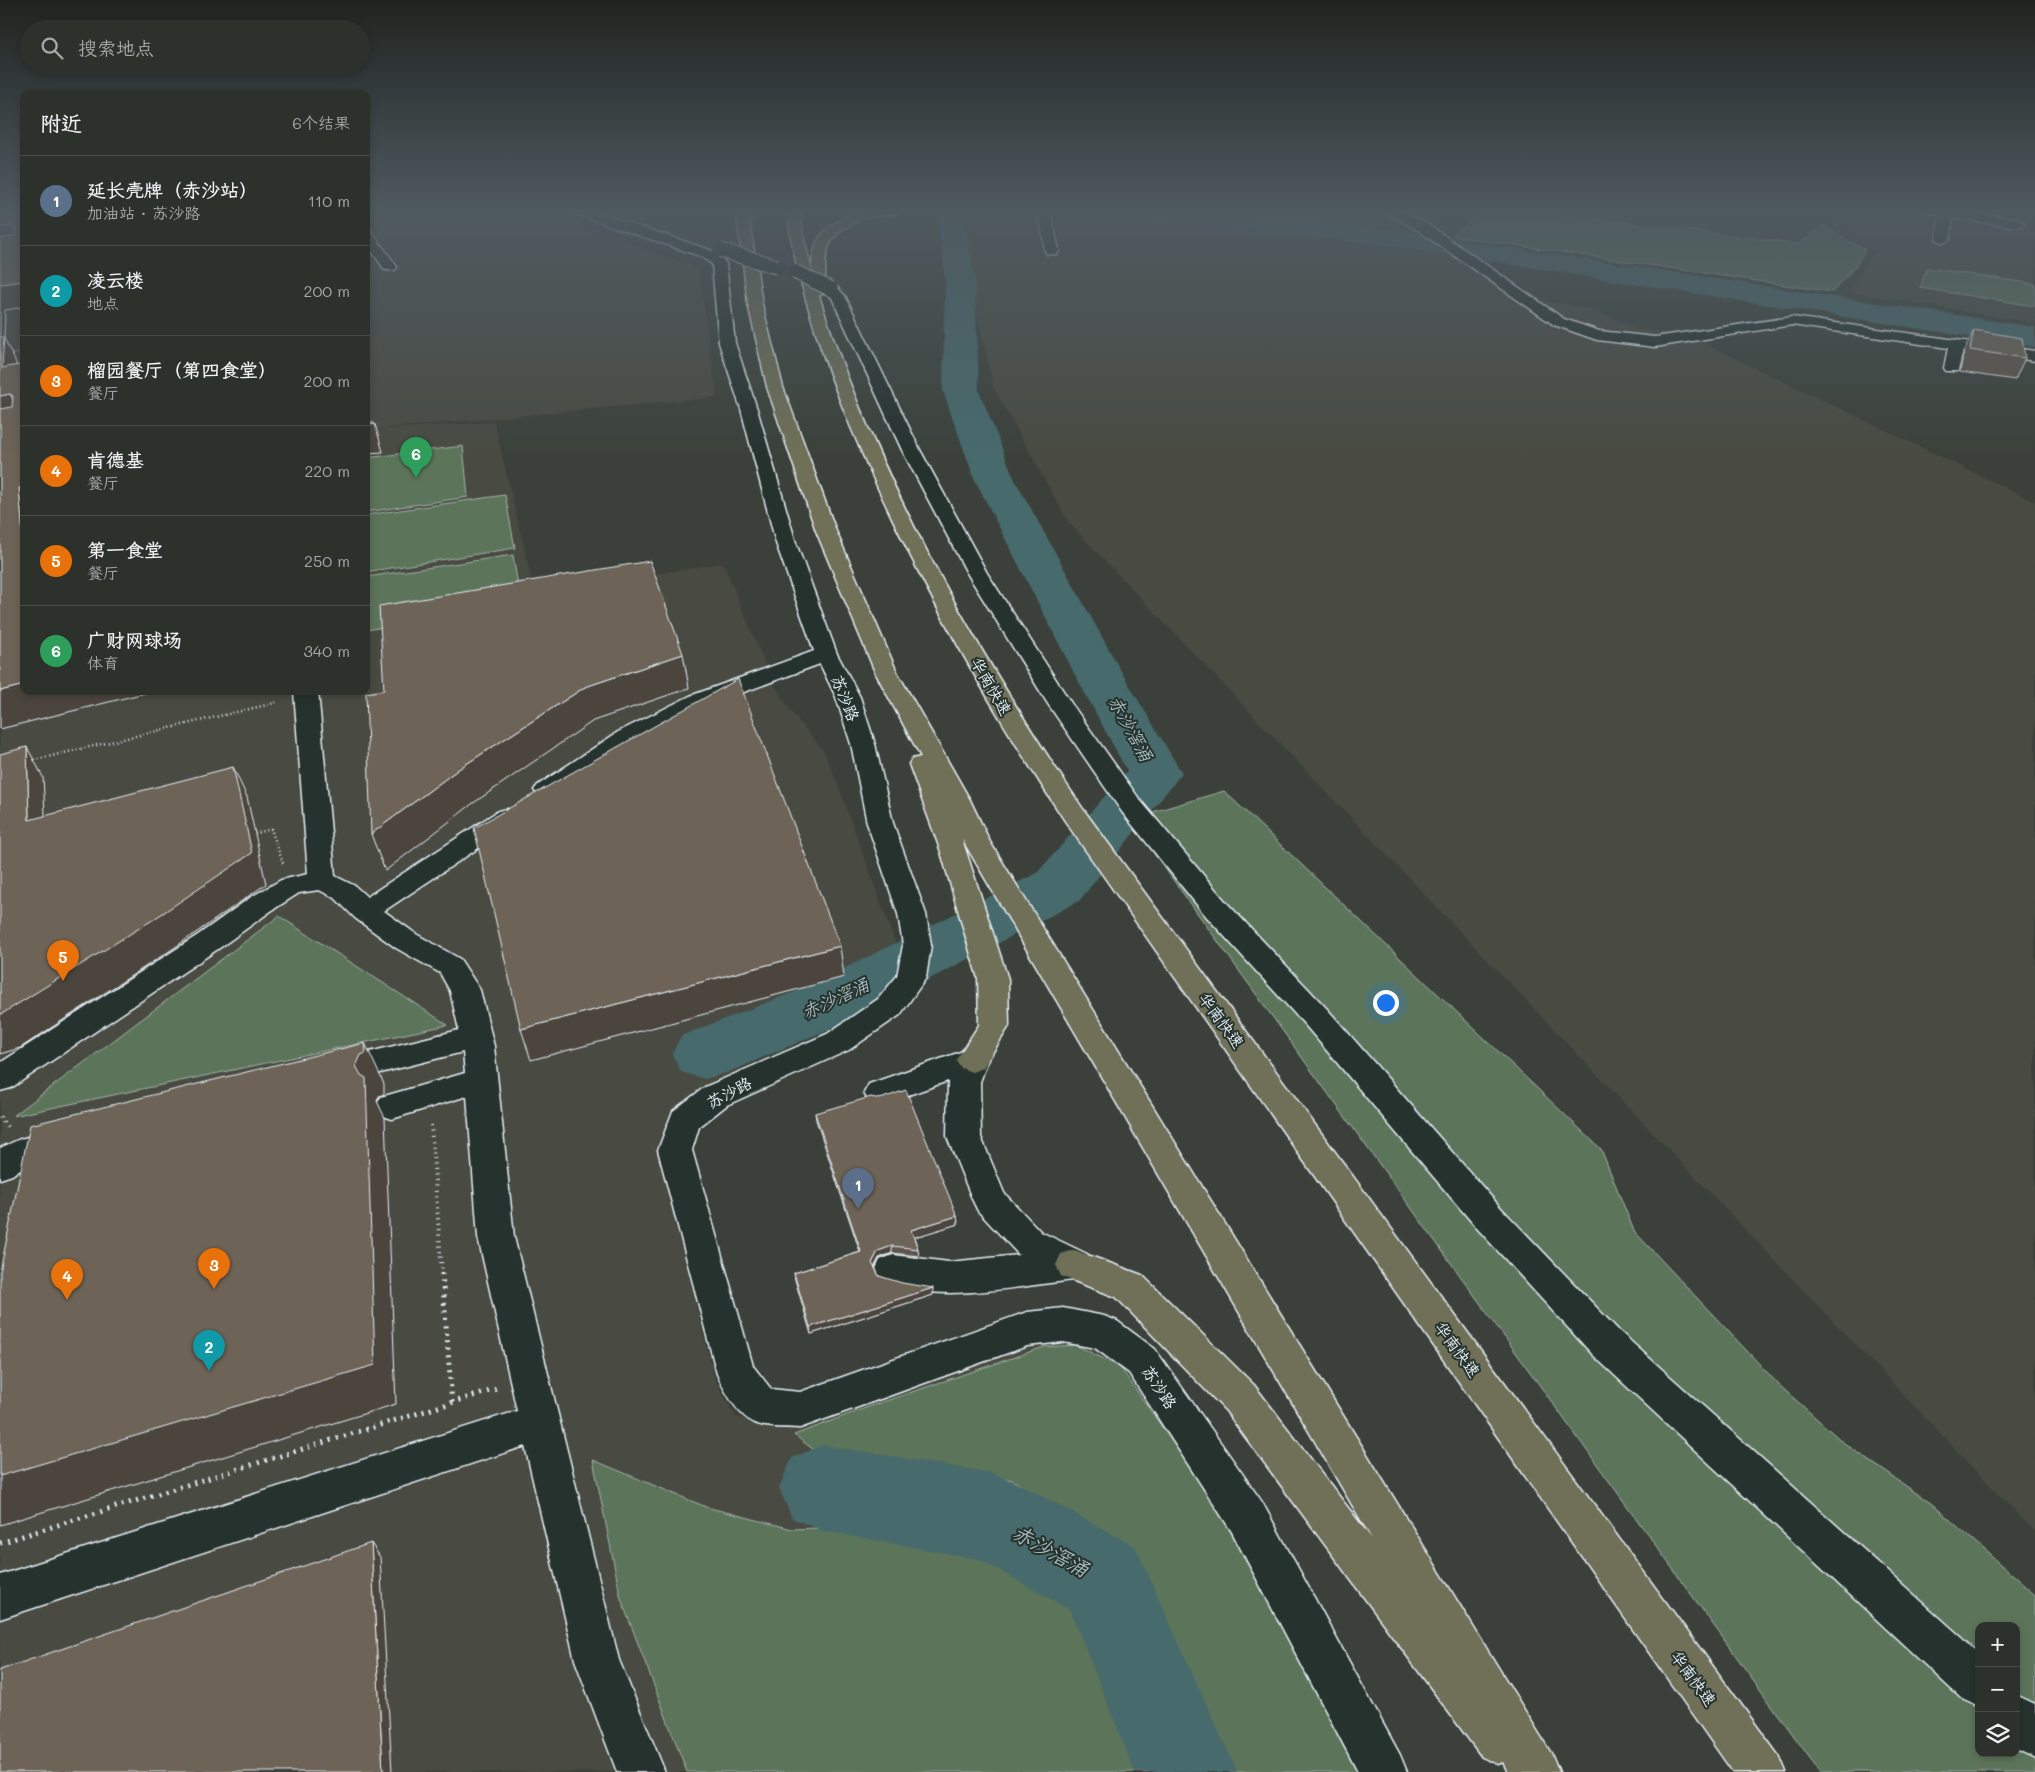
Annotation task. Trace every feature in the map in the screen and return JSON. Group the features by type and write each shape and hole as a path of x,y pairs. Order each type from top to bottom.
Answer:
{"highway":[{"path":"753,292 775,387 826,531 858,611 966,847 1062,983 1535,1772"},
{"name":"华南快速","path":"811,292 844,392 906,528 990,685 1074,815 1761,1772"},
{"path":"818,316 819,292"},
{"path":"966,847 993,979 994,1026 972,1060"},
{"path":"1074,1265 1129,1286 1240,1398 1522,1772"}],"street":[{"name":"苏沙路","path":"722,292 727,343 749,409 786,543 826,654 848,697 863,744 880,823 912,914 914,962 889,1007 838,1042 716,1096 685,1120 675,1150 736,1374 761,1408 800,1410 1027,1329 1063,1325 1104,1333 1142,1361 1247,1516 1383,1772"},
{"path":"834,292 838,296 910,448 978,572 1060,704 1131,806 1216,909 1317,1018 1488,1217 1606,1343 1975,1680"},
{"path":"1516,292 1559,322 1597,335 1655,342 1792,321 2035,356"},
{"path":"1952,368 1957,344"},
{"path":"365,912 627,737 698,702 826,654"},
{"path":"306,695 307,883"},
{"path":"0,1079 208,942 262,904 307,883 345,892 365,912 406,941 450,966 465,990 476,1037 482,1080 496,1237 539,1423 597,1660 641,1772"},
{"path":"305,1080 476,1037"},
{"path":"880,1093 972,1060"},
{"path":"972,1060 964,1082 964,1138 990,1201 1028,1243 1074,1265"},
{"path":"392,1106 482,1080"},
{"path":"0,1165 20,1152 86,1136"},
{"path":"892,1271 949,1278 1074,1265"},
{"path":"0,1597 539,1423"},
{"path":"2020,1722 2035,1735"}],"path":[{"path":"0,356 20,353"},
{"path":"29,761 298,695"},
{"path":"243,837 271,830 307,883"},
{"path":"429,1096 452,1403"},
{"path":"0,1543 529,1379"}],"shaded area":[{"path":"0,292 20,292 20,695 370,695 370,427 375,430 494,422 535,594 723,563 773,683 792,713 823,750 837,782 900,956 895,976 863,1010 701,1087 672,1115 658,1150 714,1378 736,1418 792,1427 1048,1334 1090,1338 1129,1366 1236,1521 1368,1772 0,1772"},
{"path":"370,292 701,292 717,397 378,429 370,423"},
{"path":"973,292 1528,292 1540,300 1591,309 1640,330 1685,334 2035,502 2035,1532 1069,523 993,387"},
{"path":"1848,292 2035,292 2035,323"}],"green space":[{"path":"1944,292 2035,292 2035,306"},
{"path":"463,446 468,497 370,511 370,458"},
{"path":"505,495 515,548 370,571 370,514"},
{"path":"513,555 521,605 370,629 370,576"},
{"path":"1224,791 1601,1149 1634,1231 1779,1385 1844,1443 1932,1504 2035,1595 2035,1772 1820,1772 1129,819"},
{"path":"279,916 448,1025 13,1116"},
{"path":"1076,1345 1120,1367 1230,1524 1358,1772 1229,1772 1159,1612 1101,1537 1012,1480 921,1466 825,1458 794,1435 868,1407 1044,1347"},
{"path":"593,1460 706,1507 792,1529 919,1524 1002,1551 1077,1594 1149,1772 687,1772 621,1599"}],"building":[{"path":"1974,330 2022,338 2025,358 1970,350"},
{"path":"0,337 4,337 2,368 20,365 20,686 0,691 0,409 12,407 13,396 10,394 0,396"},
{"path":"650,561 683,654 585,687 460,768 371,834 366,695 370,695 370,692 384,690 379,606"},
{"path":"738,679 840,946 521,1029 474,828"},
{"path":"27,747 29,820 233,767 252,853 154,919 0,1015 0,754"},
{"path":"365,1043 366,1053 361,1055 356,1066 361,1075 366,1078 375,1365 0,1476 0,1272 30,1125"},
{"path":"906,1090 957,1216 911,1230 918,1249 892,1246 878,1251 872,1263 879,1276 902,1283 933,1288 810,1327 794,1273 861,1252 815,1113 871,1097 880,1099"},
{"path":"371,1543 383,1772 0,1772 0,1670"}],"waterway":[{"name":"赤沙滘涌","path":"705,1054 830,1003 1058,887 1155,773 1098,673 994,478 961,391 960,292"},
{"path":"1742,292 2035,337"},
{"name":"赤沙滘涌","path":"823,1488 992,1517 1103,1578 1186,1772"}],"place":[{"name":"广财网球场","path":"416,478"},
{"name":"第一食堂","path":"63,981"},
{"name":"延长壳牌（赤沙站）","path":"858,1209"},
{"name":"榴园餐厅（第四食堂）","path":"214,1289"},
{"name":"肯德基","path":"67,1300"},
{"name":"凌云楼","path":"209,1371"}]}
